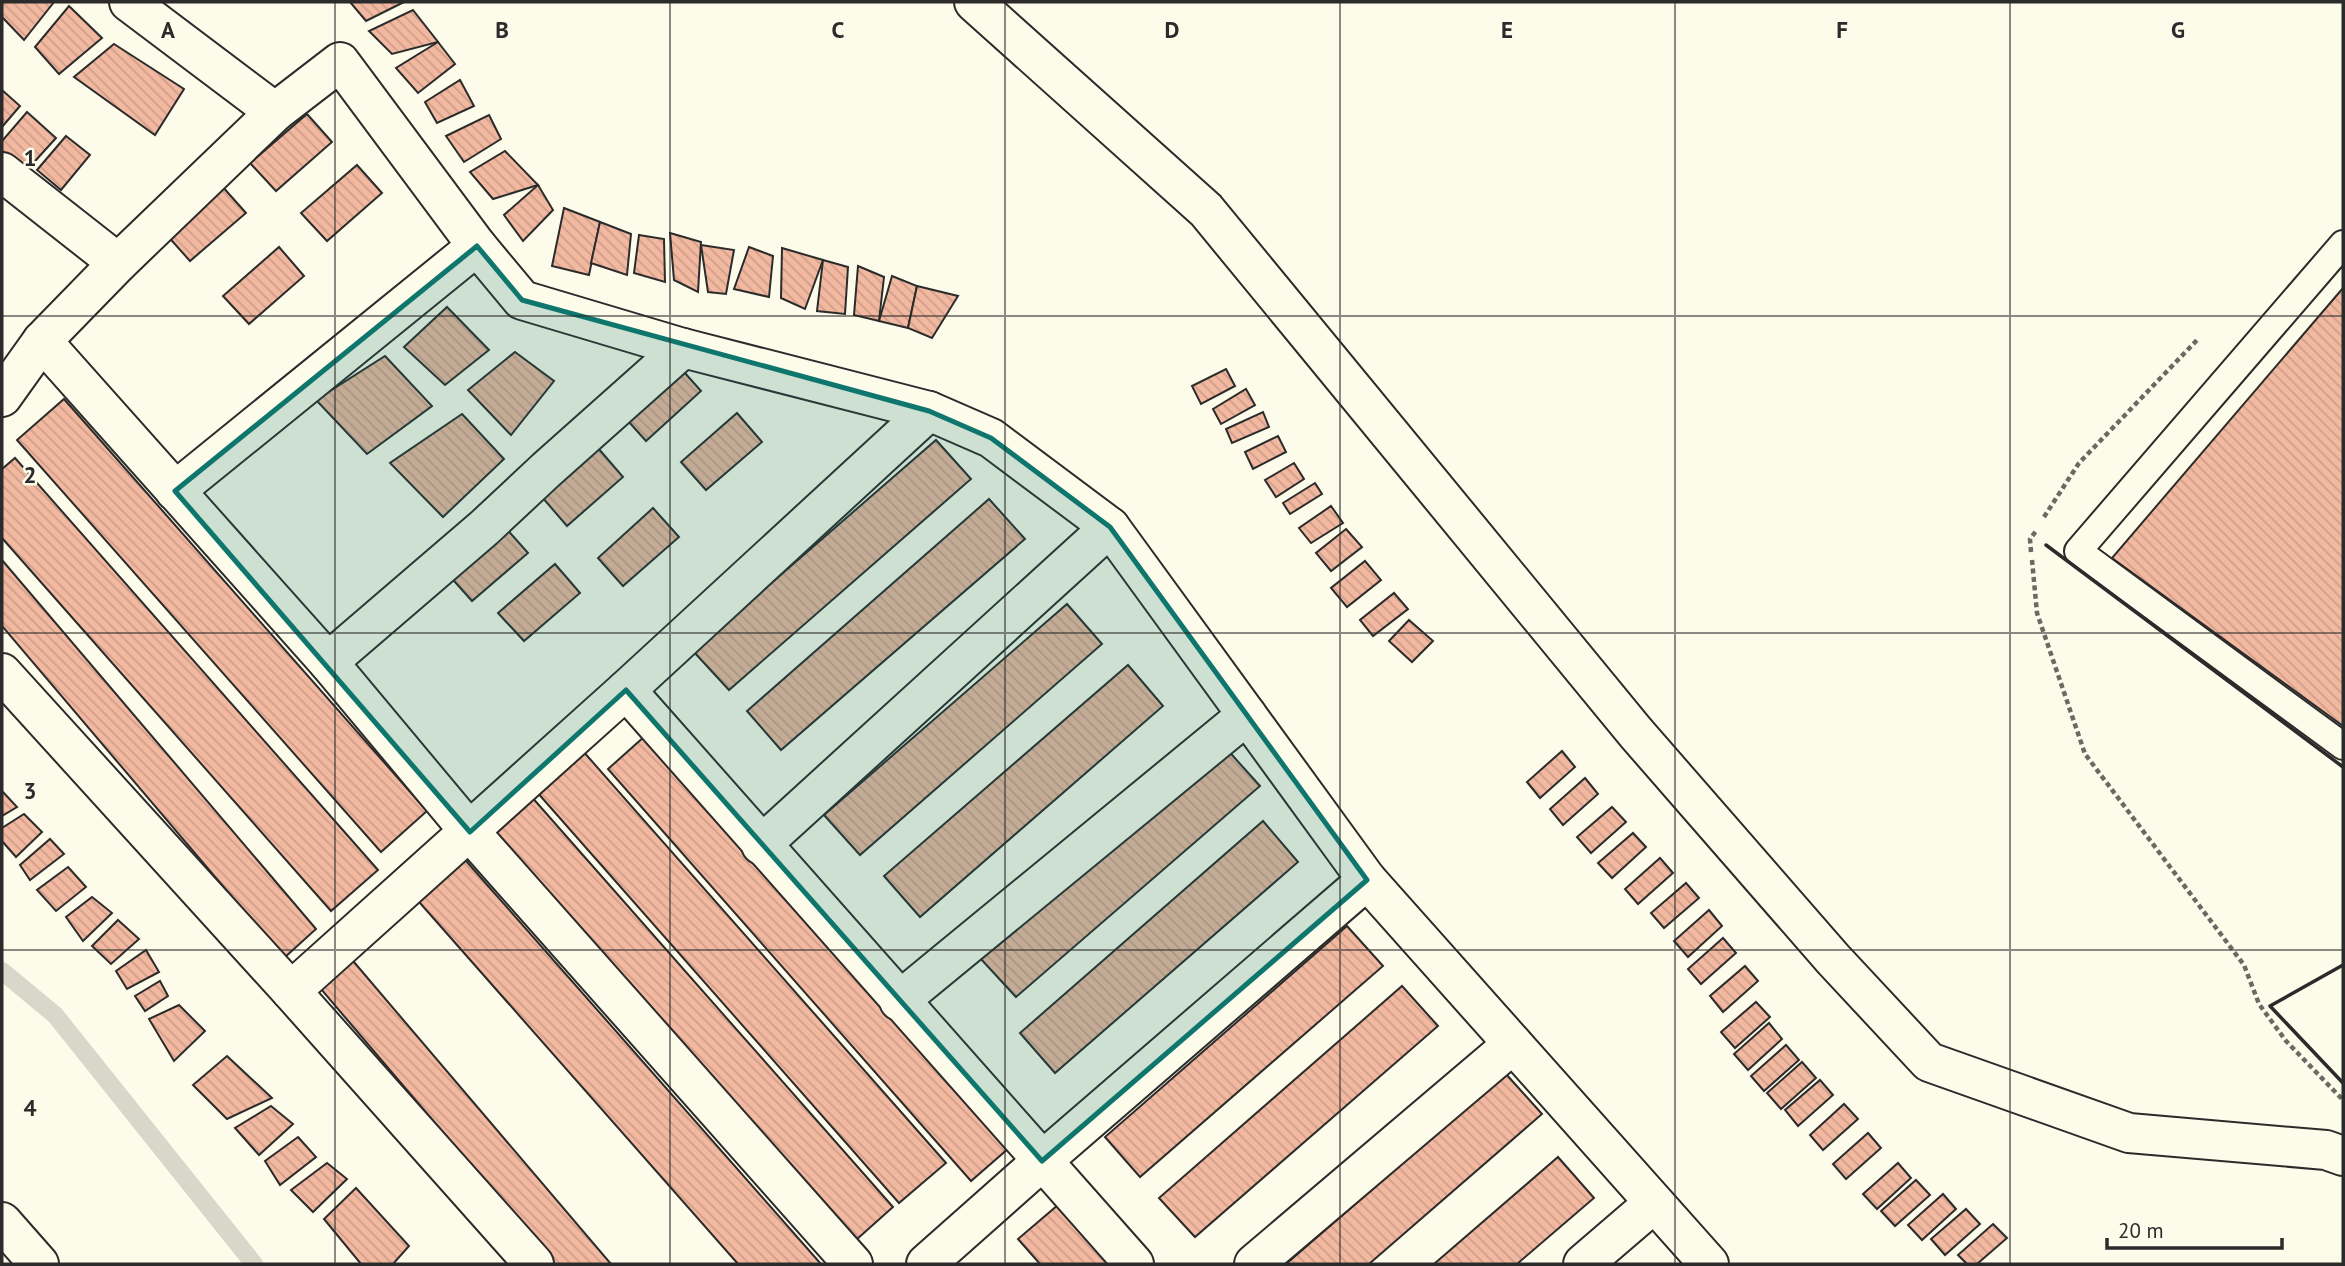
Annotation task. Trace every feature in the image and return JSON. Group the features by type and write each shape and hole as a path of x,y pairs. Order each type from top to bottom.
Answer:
{"street":[{"path":"129,2 275,112"},
{"path":"974,2 1206,210 1636,733 1833,960 1929,1062 2129,1133 2326,1150 2343,1156"},
{"path":"2,397 42,341 118,263 275,112 340,62 477,246 522,300 683,348 929,411 991,438 1110,527 1367,880 1709,1264"},
{"path":"2,173 118,263"},
{"path":"175,491 477,246"},
{"path":"42,341 328,662 470,832 853,1264"},
{"path":"328,662 484,528 683,348"},
{"path":"291,991 470,832 929,411"},
{"path":"761,845 1110,527"},
{"path":"2,673 534,1264"},
{"path":"626,690 1133,1264"},
{"path":"899,1001 1247,716"},
{"path":"926,1264 1367,880"},
{"path":"1254,1264 1513,1044"},
{"path":"1583,1264 1654,1203"},
{"path":"2,1222 39,1264"}],"lane":[{"path":"2343,244 2078,551 2343,746"}],"path":[{"path":"2200,336 2079,463 2030,539 2037,613 2085,754 2244,965 2259,1004 2279,1032 2343,1100"}],"highlighted area":[{"path":"477,246 522,300 929,411 991,438 1110,527 1367,880 1042,1161 626,690 470,832 175,491"}],"building":[{"path":"2,2 54,2 24,40 2,17"},
{"path":"350,2 404,2 366,21"},
{"path":"69,6 102,38 59,74 35,47"},
{"path":"413,10 438,42 392,54 369,31"},
{"path":"438,42 455,64 418,93 396,68"},
{"path":"114,44 184,89 155,135 74,77"},
{"path":"460,80 474,106 437,123 425,102"},
{"path":"2,90 20,106 2,127"},
{"path":"27,112 56,138 26,171 2,151 2,141"},
{"path":"307,114 332,142 276,191 250,163"},
{"path":"489,115 501,139 464,162 446,136"},
{"path":"66,136 90,155 61,190 37,170"},
{"path":"505,151 538,185 493,199 470,172"},
{"path":"357,165 382,193 327,241 301,213"},
{"path":"221,185 246,213 190,261 165,233"},
{"path":"538,185 553,210 523,241 504,215"},
{"path":"564,208 600,222 589,275 552,266"},
{"path":"600,222 631,234 627,275 591,263"},
{"path":"670,233 701,242 698,292 674,280"},
{"path":"639,235 664,239 665,282 634,273"},
{"path":"701,245 734,250 726,294 708,292"},
{"path":"279,247 304,276 249,324 223,296"},
{"path":"749,247 773,256 769,297 734,289"},
{"path":"782,248 823,260 805,309 781,298"},
{"path":"823,260 848,267 845,314 817,311"},
{"path":"858,266 884,277 879,321 854,315"},
{"path":"892,276 917,286 908,328 879,321"},
{"path":"917,286 958,296 932,338 908,328"},
{"path":"2343,288 2343,726 2112,558"},
{"path":"447,307 489,350 445,385 404,347"},
{"path":"515,352 554,381 511,435 468,390"},
{"path":"385,356 432,406 367,454 316,400"},
{"path":"676,363 701,391 646,441 620,412"},
{"path":"1226,369 1235,386 1201,404 1192,386"},
{"path":"1246,389 1255,405 1221,424 1213,409"},
{"path":"64,399 427,811 381,852 17,440"},
{"path":"1263,412 1269,427 1232,443 1226,429"},
{"path":"737,413 762,442 706,490 681,462"},
{"path":"462,414 504,459 443,517 390,463"},
{"path":"1278,436 1286,452 1253,469 1245,452"},
{"path":"936,440 971,479 729,690 693,651"},
{"path":"598,448 623,477 567,526 542,497"},
{"path":"15,458 378,870 331,911 2,538 2,469"},
{"path":"1294,463 1304,479 1276,497 1265,480"},
{"path":"1315,483 1322,494 1290,514 1283,503"},
{"path":"989,499 1025,539 781,750 747,711"},
{"path":"1331,506 1343,523 1311,543 1299,528"},
{"path":"653,508 679,537 623,586 598,558"},
{"path":"503,525 528,553 472,601 447,573"},
{"path":"1346,529 1362,547 1331,571 1316,553"},
{"path":"2,560 316,929 284,958 2,626"},
{"path":"1365,561 1381,580 1347,607 1331,588"},
{"path":"555,564 580,593 524,641 498,613"},
{"path":"1394,593 1408,609 1373,636 1360,620"},
{"path":"1067,604 1102,644 860,855 824,815"},
{"path":"1409,620 1433,641 1412,662 1389,641"},
{"path":"1128,665 1163,706 920,917 884,876"},
{"path":"654,728 1017,1141 971,1181 608,769"},
{"path":"1224,746 1260,786 1016,997 980,958"},
{"path":"582,750 946,1163 899,1203 536,791"},
{"path":"1562,751 1575,767 1540,798 1527,782"},
{"path":"1585,778 1598,794 1563,825 1550,809"},
{"path":"2,791 17,807 2,816"},
{"path":"530,795 893,1207 847,1248 483,836"},
{"path":"1612,807 1626,822 1591,853 1577,837"},
{"path":"24,814 42,832 16,857 2,841 2,828"},
{"path":"1263,821 1298,862 1055,1073 1020,1033"},
{"path":"1633,833 1646,847 1612,878 1598,863"},
{"path":"50,839 64,854 30,880 20,865"},
{"path":"460,854 821,1264 738,1264 413,895"},
{"path":"1660,858 1673,873 1638,904 1625,889"},
{"path":"68,867 86,887 56,911 37,890"},
{"path":"1686,883 1699,898 1664,928 1651,913"},
{"path":"92,897 112,913 83,941 66,917"},
{"path":"1709,910 1722,926 1688,957 1674,941"},
{"path":"118,920 139,939 111,964 92,946"},
{"path":"1347,926 1383,966 1140,1177 1105,1137"},
{"path":"1723,938 1736,953 1701,984 1688,969"},
{"path":"146,950 159,972 127,989 116,971"},
{"path":"348,955 611,1264 555,1264 315,982"},
{"path":"1745,966 1758,981 1723,1012 1710,996"},
{"path":"160,981 168,996 145,1011 135,996"},
{"path":"1402,986 1438,1026 1195,1237 1159,1198"},
{"path":"1756,1002 1770,1017 1735,1048 1721,1032"},
{"path":"179,1005 205,1031 174,1061 149,1019"},
{"path":"1769,1023 1782,1039 1748,1070 1734,1054"},
{"path":"1786,1045 1799,1060 1764,1091 1751,1076"},
{"path":"227,1056 272,1098 227,1119 193,1085"},
{"path":"1802,1062 1816,1078 1781,1109 1767,1093"},
{"path":"1506,1074 1542,1114 1369,1264 1286,1264"},
{"path":"1820,1080 1833,1095 1798,1126 1785,1110"},
{"path":"1844,1104 1858,1119 1823,1150 1810,1135"},
{"path":"271,1106 293,1124 259,1155 235,1128"},
{"path":"1868,1133 1881,1148 1846,1179 1833,1164"},
{"path":"298,1137 316,1157 280,1185 265,1161"},
{"path":"1558,1157 1594,1198 1517,1264 1434,1264"},
{"path":"327,1163 347,1179 313,1212 291,1190"},
{"path":"1898,1163 1911,1178 1877,1209 1863,1194"},
{"path":"1916,1180 1930,1195 1895,1226 1881,1211"},
{"path":"356,1188 409,1246 393,1264 361,1264 324,1219"},
{"path":"1943,1194 1956,1209 1922,1240 1908,1225"},
{"path":"1065,1199 1123,1264 1040,1264 1018,1239"},
{"path":"1966,1209 1980,1224 1945,1255 1931,1239"},
{"path":"1993,1224 2007,1238 1977,1264 1967,1264 1958,1255"}],"waterway":[{"path":"2,971 55,1015 254,1264"}],"wall":[{"path":"2046,545 2343,767"},
{"path":"2343,965 2270,1006 2343,1083"}]}
